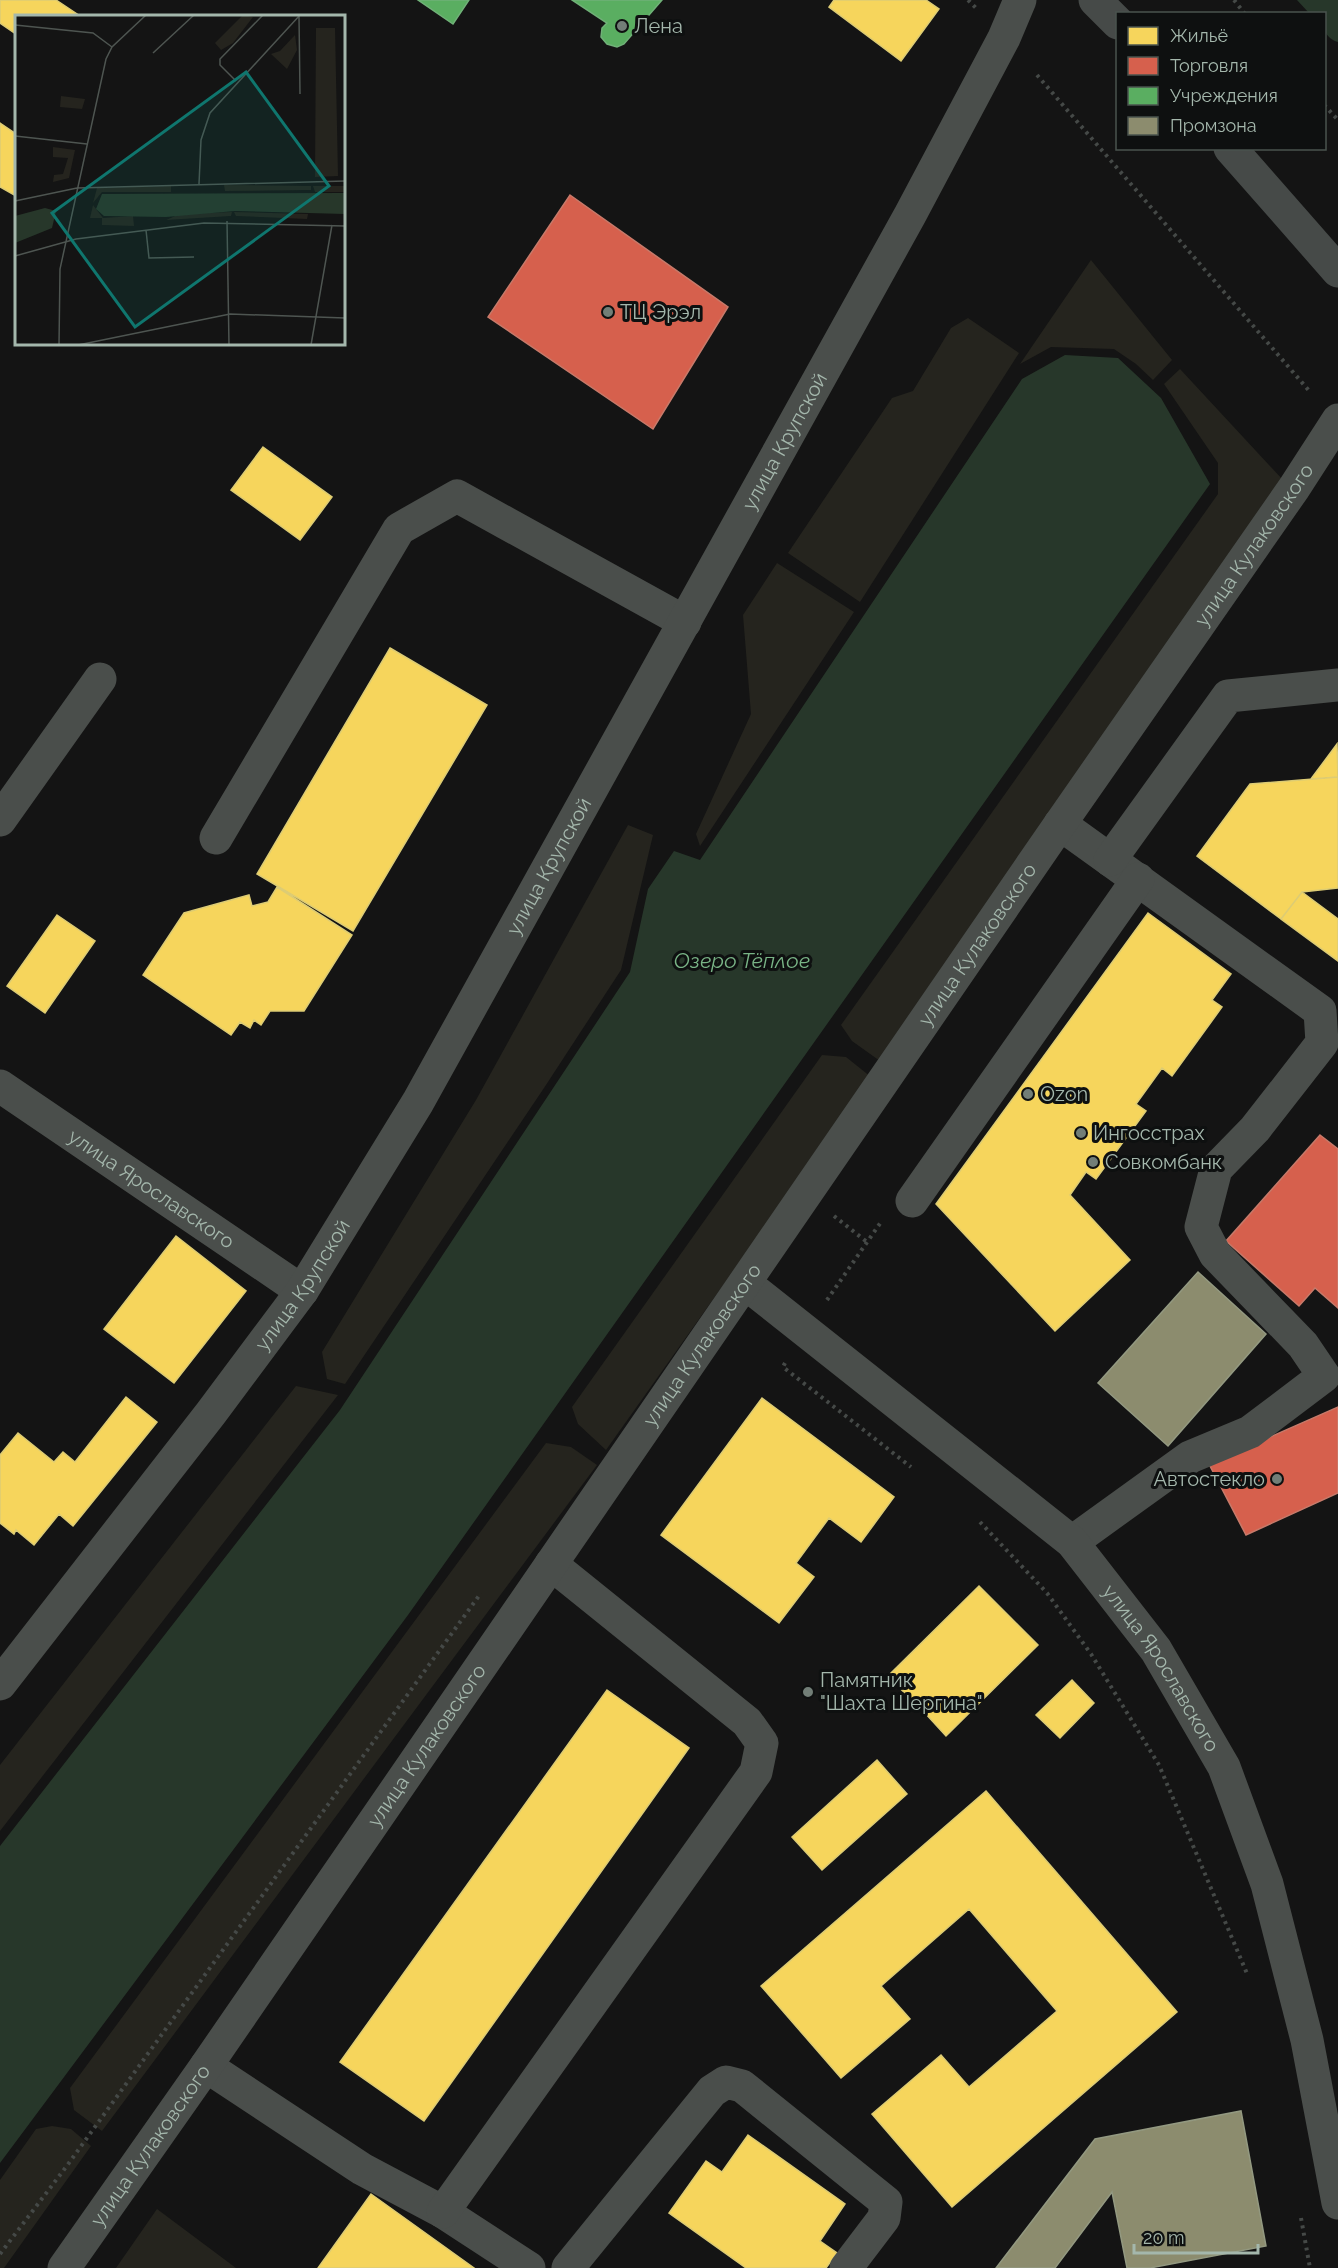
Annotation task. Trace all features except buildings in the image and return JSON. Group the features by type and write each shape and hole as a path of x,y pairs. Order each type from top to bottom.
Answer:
{"main road":[{"path":"1095,0 1116,21"},
{"path":"1232,150 1338,271"}],"street":[{"name":"улица Крупской","path":"0,1684 204,1423 302,1291 418,1102 910,215 1004,38 1020,0"},
{"name":"улица Кулаковского","path":"64,2268 746,1283 1060,824 1294,488 1338,420"},
{"path":"216,838 399,529 457,496 685,622"},
{"path":"0,820 100,679"},
{"path":"1110,860 1228,696 1338,685"},
{"path":"1060,824 1320,1011 1330,1031 1255,1129 1216,1169 1201,1227 1215,1254 1303,1345 1324,1376 1250,1432 1190,1457 1072,1542"},
{"path":"912,1201 1138,879"},
{"name":"улица Ярославского","path":"0,1086 302,1291"},
{"name":"улица Ярославского","path":"746,1283 1072,1542 1156,1650 1224,1767 1267,1884 1332,2135 1338,2203"},
{"path":"443,2212 756,1772 762,1743 747,1722 551,1564"},
{"path":"206,2066 362,2169 443,2212 529,2268"},
{"path":"568,2268 712,2091 726,2082 742,2086 886,2202 884,2218 846,2268"}],"path":[{"path":"1234,0 1243,12"},
{"path":"1037,75 1312,394"},
{"path":"1326,107 1338,120"},
{"path":"911,1467 783,1366 895,1201 912,1201"},
{"path":"978,1518 1047,1593 1091,1654 1159,1766 1251,1982"},
{"path":"0,2254 73,2157 483,1590"},
{"path":"1299,2211 1310,2268"}],"shaded area":[{"path":"1091,260 1172,360 1153,380 1136,364 1114,349 1051,347 1020,364"},
{"path":"968,318 1019,353 860,602 788,553 892,398 913,391 951,328"},
{"path":"1180,369 1283,480 880,1061 852,1041 841,1025 1218,494 1218,463 1164,384"},
{"path":"777,563 854,612 700,846 696,834 751,714 743,615"},
{"path":"628,825 653,835 621,970 345,1384 327,1379 322,1352 476,1100"},
{"path":"822,1055 846,1057 871,1077 606,1450 578,1424 572,1407"},
{"path":"296,1386 338,1395 0,1831 0,1765"},
{"path":"546,1443 571,1447 597,1465 102,2131 74,2110 70,2088"},
{"path":"52,2126 71,2129 91,2146 4,2268 0,2268 0,2180 36,2129"},
{"path":"157,2209 236,2268 116,2268"}],"water":[{"path":"1297,0 1338,0 1338,42 1329,37 1326,32 1326,12 1308,12"},
{"name":"Озеро Тёплое","path":"1065,355 1118,358 1161,398 1210,484 408,1615 0,2163 0,1846 340,1410 630,972 648,889 674,851 700,860 1022,379"}],"place":[{"name":"Лена","path":"622,26"},
{"name":"ТЦ Эрэл","path":"608,312"},
{"name":"Ozon","path":"1028,1094"},
{"name":"Ингосстрах","path":"1081,1133"},
{"name":"Совкомбанк","path":"1093,1162"},
{"name":"Автостекло","path":"1277,1479"},
{"name":"Памятник \"Шахта Шергина\"","path":"808,1692"}]}
